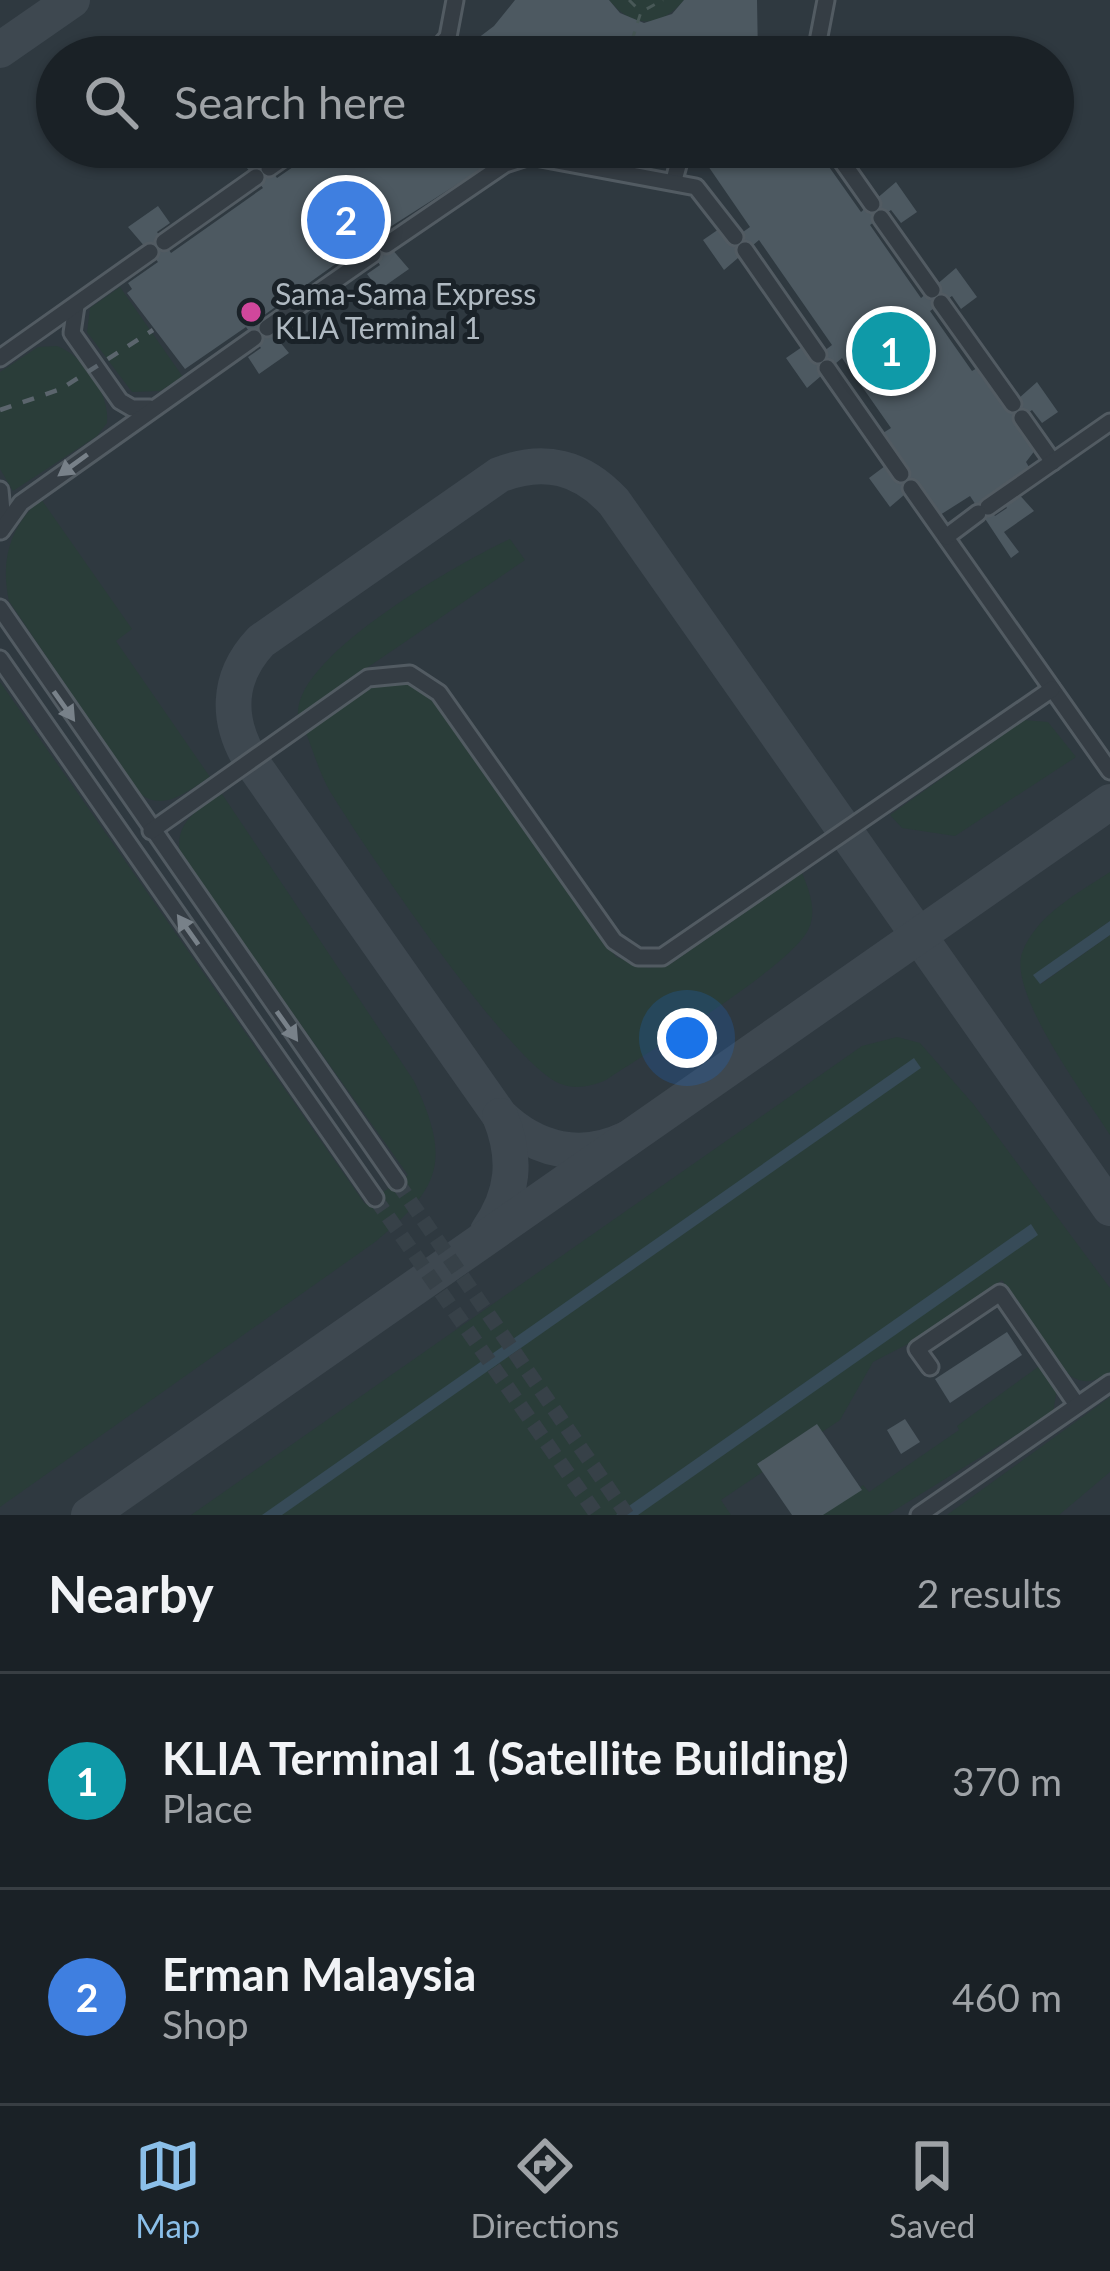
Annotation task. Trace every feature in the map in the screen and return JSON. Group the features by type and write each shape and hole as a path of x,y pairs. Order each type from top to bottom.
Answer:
{"street":[{"path":"448,36 455,0"},
{"path":"819,36 826,0"},
{"path":"0,358 268,168"},
{"path":"1,533 21,503 502,168"},
{"path":"588,168 674,180 702,190 1110,772"},
{"path":"674,180 677,168"},
{"path":"846,168 1053,462"},
{"path":"77,304 70,317 72,334 120,401 132,408 153,407"},
{"path":"946,537 1110,422"},
{"path":"0,490 1,533"},
{"path":"0,608 397,1182"},
{"path":"0,659 375,1198"},
{"path":"151,831 368,678 410,674 439,692 614,941 638,957 662,957 1052,688"},
{"path":"930,1367 917,1349 1000,1293 1077,1405"},
{"path":"920,1515 1110,1382"}],"path":[{"path":"629,0 641,12"},
{"path":"633,36 641,12 661,1"}],"shaded area":[{"path":"0,0 1110,0 1110,1515 0,1515"}],"green space":[{"path":"609,0 684,0 666,16 646,21 627,16"},
{"path":"120,287 183,377 160,391 132,392 87,332 90,308"},
{"path":"57,346 77,358 93,377 104,400 107,423 97,436 13,491 0,469 0,372 38,347"},
{"path":"41,499 132,629 116,641 210,777 183,794 156,801 137,791 9,601 10,545"},
{"path":"510,539 525,560 298,715 304,691 350,639 456,567"},
{"path":"0,682 365,1204 408,1175 180,855 184,825 222,794 414,1081 436,1152 427,1188 375,1242 0,1507"},
{"path":"408,682 430,697 616,957 649,968 672,963 802,873 812,907 809,928 777,964 749,985 606,1080 584,1086 561,1084 538,1069 475,998 348,820 317,764 306,733 370,687"},
{"path":"1024,720 1048,722 1076,757 955,836 902,828 890,815"},
{"path":"1110,872 1110,921 1034,975 1041,984 1110,935 1110,1135 1052,1045 1021,971 1022,953 1037,927"},
{"path":"897,1037 920,1043 974,1105 1110,1288 1110,1372 1090,1381 1069,1375 1002,1280 929,1333 873,1362 840,1420 721,1500 731,1515 191,1515 862,1046"},
{"path":"1042,1364 1058,1384 1053,1412 887,1515 822,1515 863,1485 869,1492 959,1430 957,1426"},
{"path":"1110,1397 1110,1472 1059,1515 947,1515"}],"water":[{"path":"1110,921 1110,935 1040,984 1033,975"},
{"path":"914,1058 921,1068 282,1515 262,1515"},
{"path":"1031,1224 1038,1235 638,1515 616,1515"}],"building":[{"path":"515,0 609,0 620,13 644,23 672,14 684,0 757,0 758,36 481,36"},
{"path":"247,168 270,168 277,178 292,168 483,168 379,234 409,269 379,290 367,274 380,265 365,243 260,318 289,353 259,374 248,357 261,348 246,327 185,369 127,293 132,289 128,283 158,262 128,227 158,206 170,223 157,232 171,253 263,188"},
{"path":"709,168 830,168 861,212 896,182 917,212 901,223 891,210 870,225 921,298 956,268 977,297 961,309 952,296 930,311 972,371 979,367 1008,408 1037,382 1058,412 1042,423 1032,410 1017,421 1036,449 1026,462 1029,467 1008,482 1034,511 1004,532 1019,552 1011,558 970,496 940,515 918,483 890,507 869,478 885,466 895,479 908,470 883,433 891,428 842,358 807,388 786,358 802,347 812,360 832,345 759,240 724,270 703,240 719,229 729,242 750,227","holes":["995,491 1007,508 995,516 982,500"]},
{"path":"1007,1332 1022,1355 950,1403 935,1379"},
{"path":"905,1419 920,1442 901,1454 887,1430"},
{"path":"817,1424 862,1490 823,1515 792,1515 757,1464"}],"taxiway":[{"path":"0,50 72,0"},
{"path":"627,1139 593,1150 560,1149 529,1137 500,1116 253,764 234,716 241,670 261,641 499,475 531,467 575,473 614,502 1110,1208"},
{"path":"89,1515 1110,802"},
{"path":"488,1231 503,1203 510,1175 509,1146 500,1116"}],"tunnel":[{"path":"397,1182 627,1515"},
{"path":"375,1198 597,1515"}],"railway":[{"path":"0,410 61,389 153,330"}],"place":[{"name":"Erman Malaysia","path":"346,220"},
{"name":"Sama-Sama Express KLIA Terminal 1","path":"251,312"},
{"name":"KLIA Terminal 1 (Satellite Building)","path":"891,351"}]}
